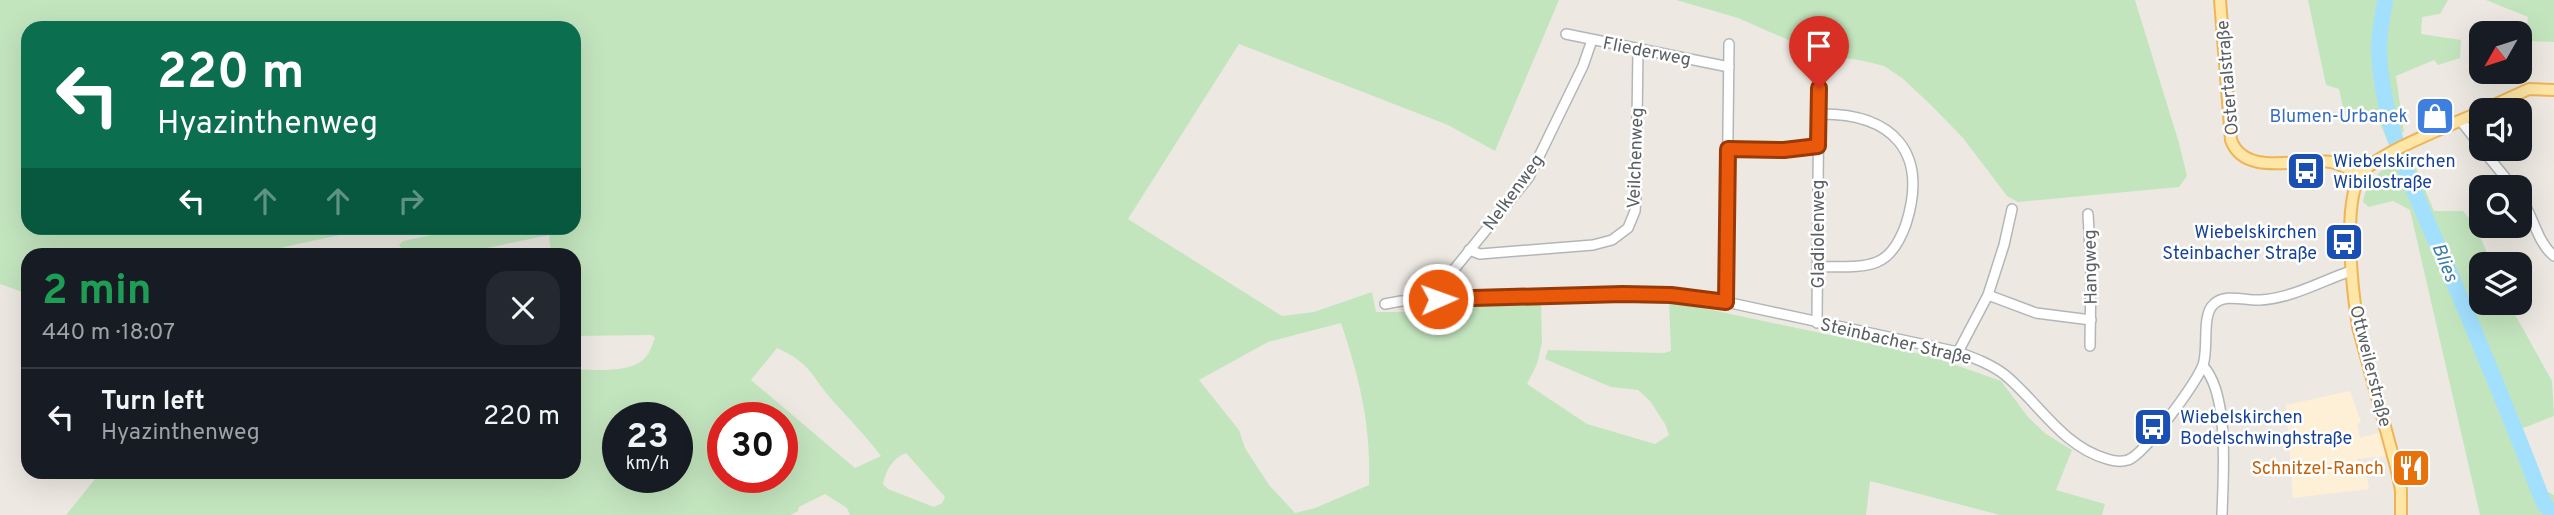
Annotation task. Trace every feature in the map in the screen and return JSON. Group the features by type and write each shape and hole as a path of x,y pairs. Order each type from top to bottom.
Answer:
{"main road":[{"name":"Ostertalstraße","path":"2220,0 2231,140 2239,154 2252,161 2329,162 2361,175"},
{"path":"2510,98 2529,89 2554,90"},
{"path":"2361,175 2387,155 2469,117"},
{"name":"Ottweilerstraße","path":"2361,175 2355,189 2352,213 2351,271 2358,327 2401,490 2401,515"}],"street":[{"name":"Fliederweg","path":"1566,34 1729,67"},
{"name":"Nelkenweg","path":"1438,299 1447,279 1528,177 1583,66 1592,40"},
{"path":"1726,302 1729,44"},
{"name":"Veilchenweg","path":"1469,250 1480,254 1593,245 1612,240 1628,228 1635,211 1636,196 1638,49"},
{"name":"Gladiolenweg","path":"1817,323 1819,61"},
{"path":"1817,267 1865,264 1885,257 1904,230 1913,200 1913,184 1907,155 1891,134 1857,116 1819,114"},
{"path":"2461,121 2469,131"},
{"path":"1728,149 1784,150 1818,146"},
{"path":"2492,161 2503,175"},
{"path":"1958,352 1988,295 2012,209"},
{"name":"Hangweg","path":"2088,214 2091,267 2090,346"},
{"path":"2532,216 2541,242 2554,256"},
{"name":"Steinbacher Straße","path":"1385,303 1438,299 1671,295 1726,302 1958,352 1996,369 2023,392 2055,428 2092,453 2117,461 2127,460 2144,448 2203,366 2207,347 2208,311 2217,301 2276,299 2351,271"},
{"name":"Hangweg","path":"1988,295 2036,313 2091,320"},
{"path":"2203,366 2212,379 2223,428 2222,515"}],"shaded area":[{"path":"2350,391 2361,422 2357,424 2360,438 2381,432 2387,456 2357,459 2357,476 2367,477 2369,489 2293,498 2286,405"}],"green space":[{"path":"0,0 1559,0 1495,151 1448,125 1239,44 1128,219 1282,316 1314,312 1372,292 1376,312 1408,312 1449,317 1466,306 1541,302 1542,343 1537,364 1527,384 1587,424 1655,444 1669,435 1650,401 1638,390 1611,387 1545,359 1548,350 1671,351 1669,301 1930,356 2001,381 2028,417 2046,434 2072,450 2056,490 2105,504 2102,515 2000,515 1870,481 1866,515 850,515 847,508 825,494 799,507 798,511 791,515 66,515 95,479 581,479 581,370 621,369 638,363 647,356 655,338 652,335 581,336 581,248 550,248 549,235 581,235 581,21 21,21 21,235 340,235 281,248 21,248 21,292 0,284","holes":["1341,323 1354,364 1366,422 1369,485 1315,508 1295,513 1269,485 1245,448 1239,430 1199,380 1268,342","906,453 945,497 942,503 934,507 888,489 883,484 888,469 897,458"]},
{"path":"1676,0 2135,0 2187,176 2179,187 2018,202 2007,196 1963,138 1931,105 1902,78 1884,66 1820,54 1738,18"},
{"path":"2308,0 2448,0 2440,14 2422,17 2421,34 2461,40 2460,58 2438,65 2434,60 2396,76 2404,132 2387,140 2374,109 2357,117 2345,116 2339,89 2326,85"},
{"path":"2486,0 2554,0 2554,42 2532,41 2532,21 2528,21 2528,17"},
{"path":"2411,156 2434,211 2463,211 2469,218 2469,238 2481,238 2487,252 2469,252 2469,315 2515,315 2552,381 2554,416 2521,429 2543,489 2554,495 2554,515 2480,515 2410,210 2393,201 2369,207 2363,202 2374,178 2394,163"},
{"path":"433,235 549,235 487,248 401,248 399,245 403,241"}],"waterway":[{"name":"Blies","path":"2385,0 2379,48 2387,110 2395,140 2543,502 2554,512"}],"place":[{"name":"Blumen-Urbanek","path":"2435,116"},
{"name":"Wiebelskirchen Wibilostraße","path":"2306,171"},
{"name":"Wiebelskirchen Steinbacher Straße","path":"2344,242"},
{"name":"Wiebelskirchen Bodelschwinghstraße","path":"2153,427"},
{"name":"Schnitzel-Ranch","path":"2411,468"}],"route":[{"path":"1438,299 1623,294 1671,295 1726,302 1728,149 1784,150 1818,146 1819,88"}]}
